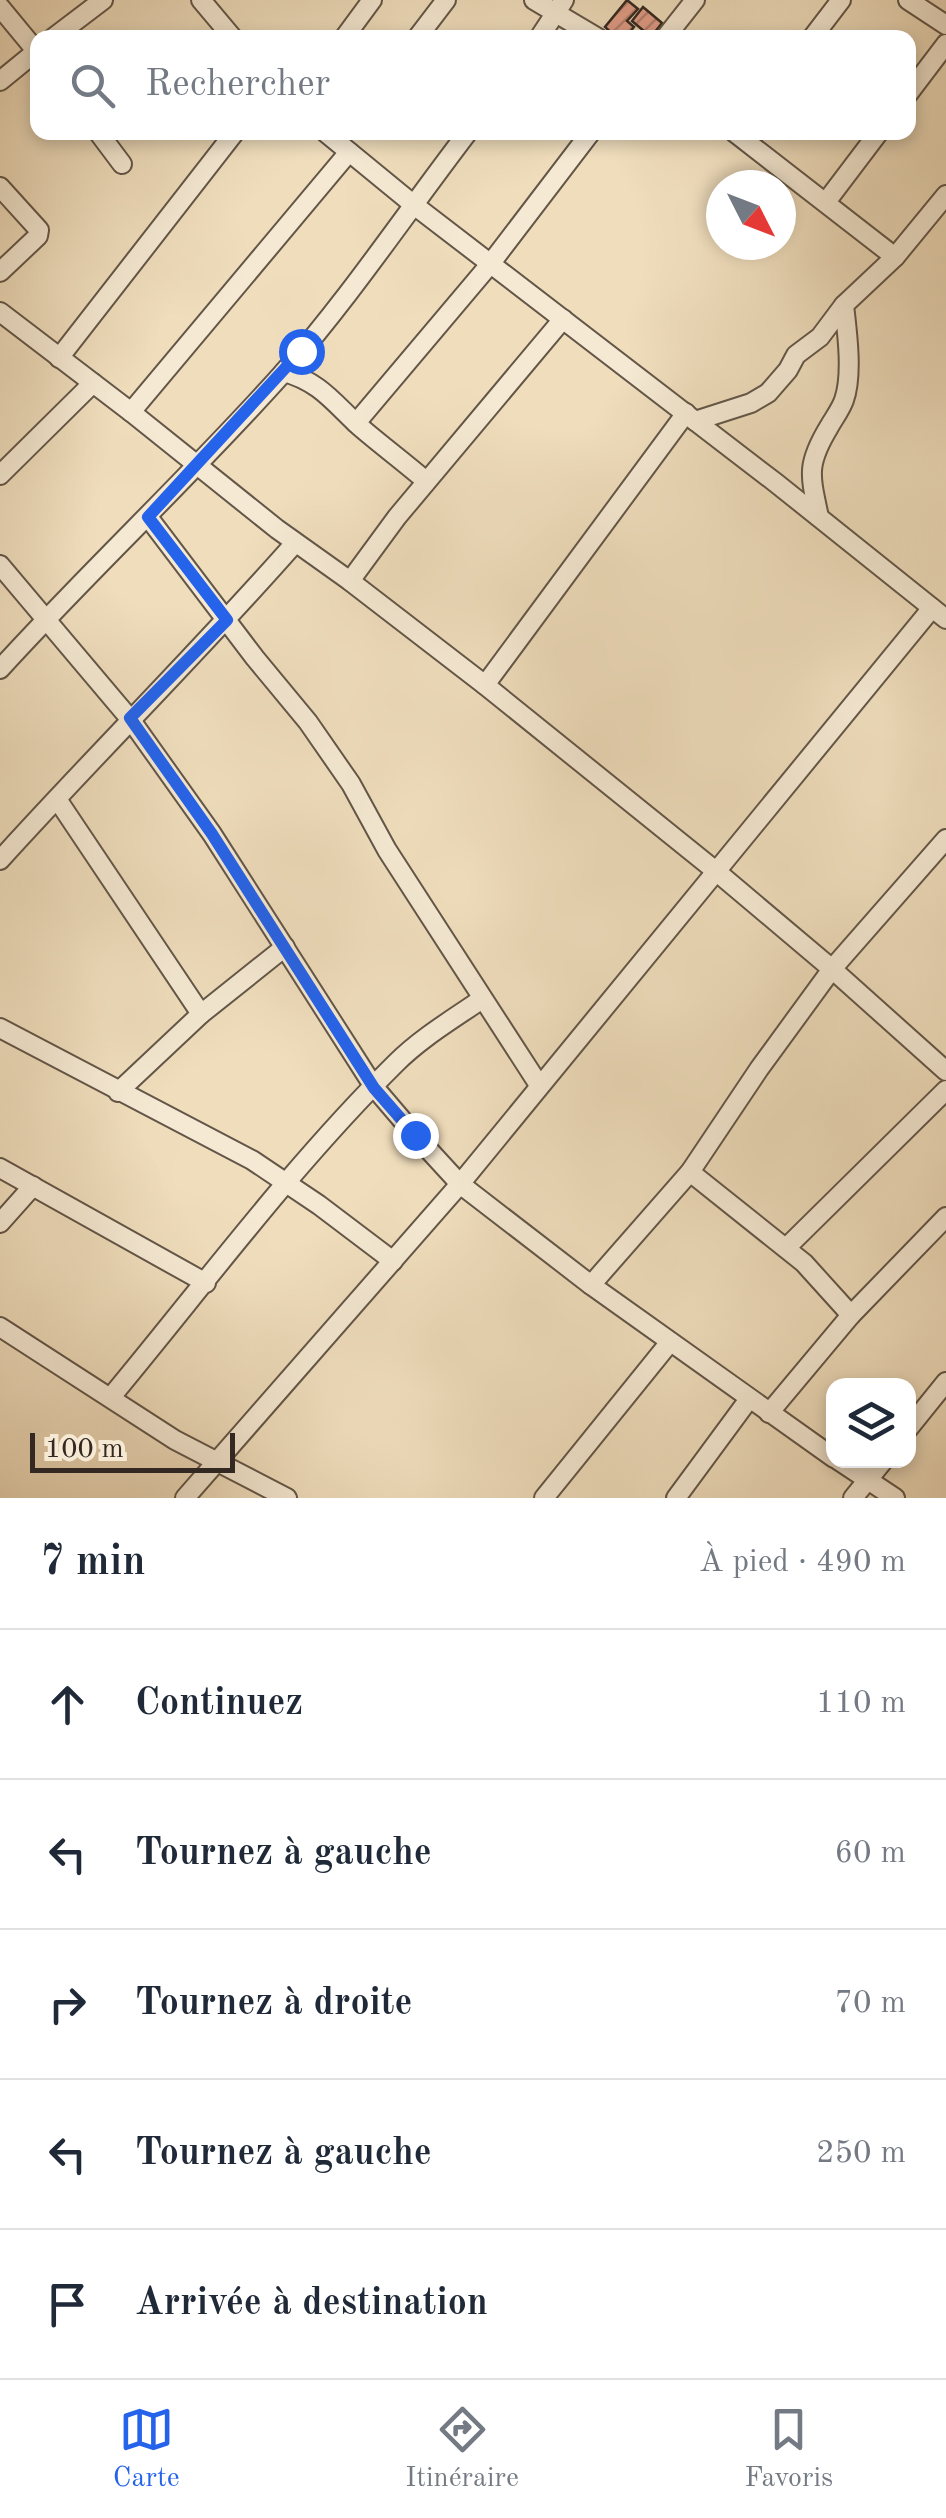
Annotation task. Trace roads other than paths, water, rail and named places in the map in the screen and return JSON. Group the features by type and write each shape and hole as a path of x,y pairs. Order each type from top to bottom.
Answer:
{"street":[{"path":"64,30 102,0"},
{"path":"350,30 372,0"},
{"path":"423,30 446,0"},
{"path":"534,0 560,6 588,30"},
{"path":"671,30 695,0"},
{"path":"818,30 841,0"},
{"path":"908,0 946,25"},
{"path":"208,3 228,30"},
{"path":"544,30 560,6"},
{"path":"0,7 30,43"},
{"path":"916,83 946,44"},
{"path":"0,81 30,57"},
{"path":"104,140 122,164"},
{"path":"59,358 229,140"},
{"path":"185,1498 460,1184 717,872 939,614 414,205 336,140"},
{"path":"0,669 284,372 394,234 462,140"},
{"path":"356,423 491,263 585,140"},
{"path":"745,140 896,257"},
{"path":"826,202 873,140"},
{"path":"131,412 349,152"},
{"path":"0,187 39,230 38,236 0,272"},
{"path":"484,686 691,417 751,403 768,393 796,355 820,337 844,305 896,257 946,195"},
{"path":"819,517 811,468 817,446 846,393 844,305"},
{"path":"0,312 350,581 717,872 946,1071"},
{"path":"350,581 396,516 564,319"},
{"path":"284,372 328,395 426,480"},
{"path":"0,474 92,383"},
{"path":"148,517 308,722 351,784 387,850 539,1085"},
{"path":"0,860 130,718 227,620 295,542"},
{"path":"0,564 130,718 212,834 374,1088 460,1184 592,1285 826,1452"},
{"path":"57,799 201,1014"},
{"path":"592,1285 690,1172 832,969 946,838"},
{"path":"118,1092 201,1014 285,947"},
{"path":"111,1397 285,1182 398,1061 482,999"},
{"path":"0,1028 239,1154 319,1204 393,1261"},
{"path":"786,1248 946,1090"},
{"path":"0,1168 206,1283"},
{"path":"690,1172 804,1263 851,1315"},
{"path":"0,1223 33,1186"},
{"path":"769,1413 851,1315 946,1217"},
{"path":"0,1328 175,1440 287,1498"},
{"path":"544,1498 670,1342"},
{"path":"916,1419 946,1382"},
{"path":"676,1498 750,1399"},
{"path":"849,1468 895,1498"},
{"path":"853,1498 878,1468"}]}
